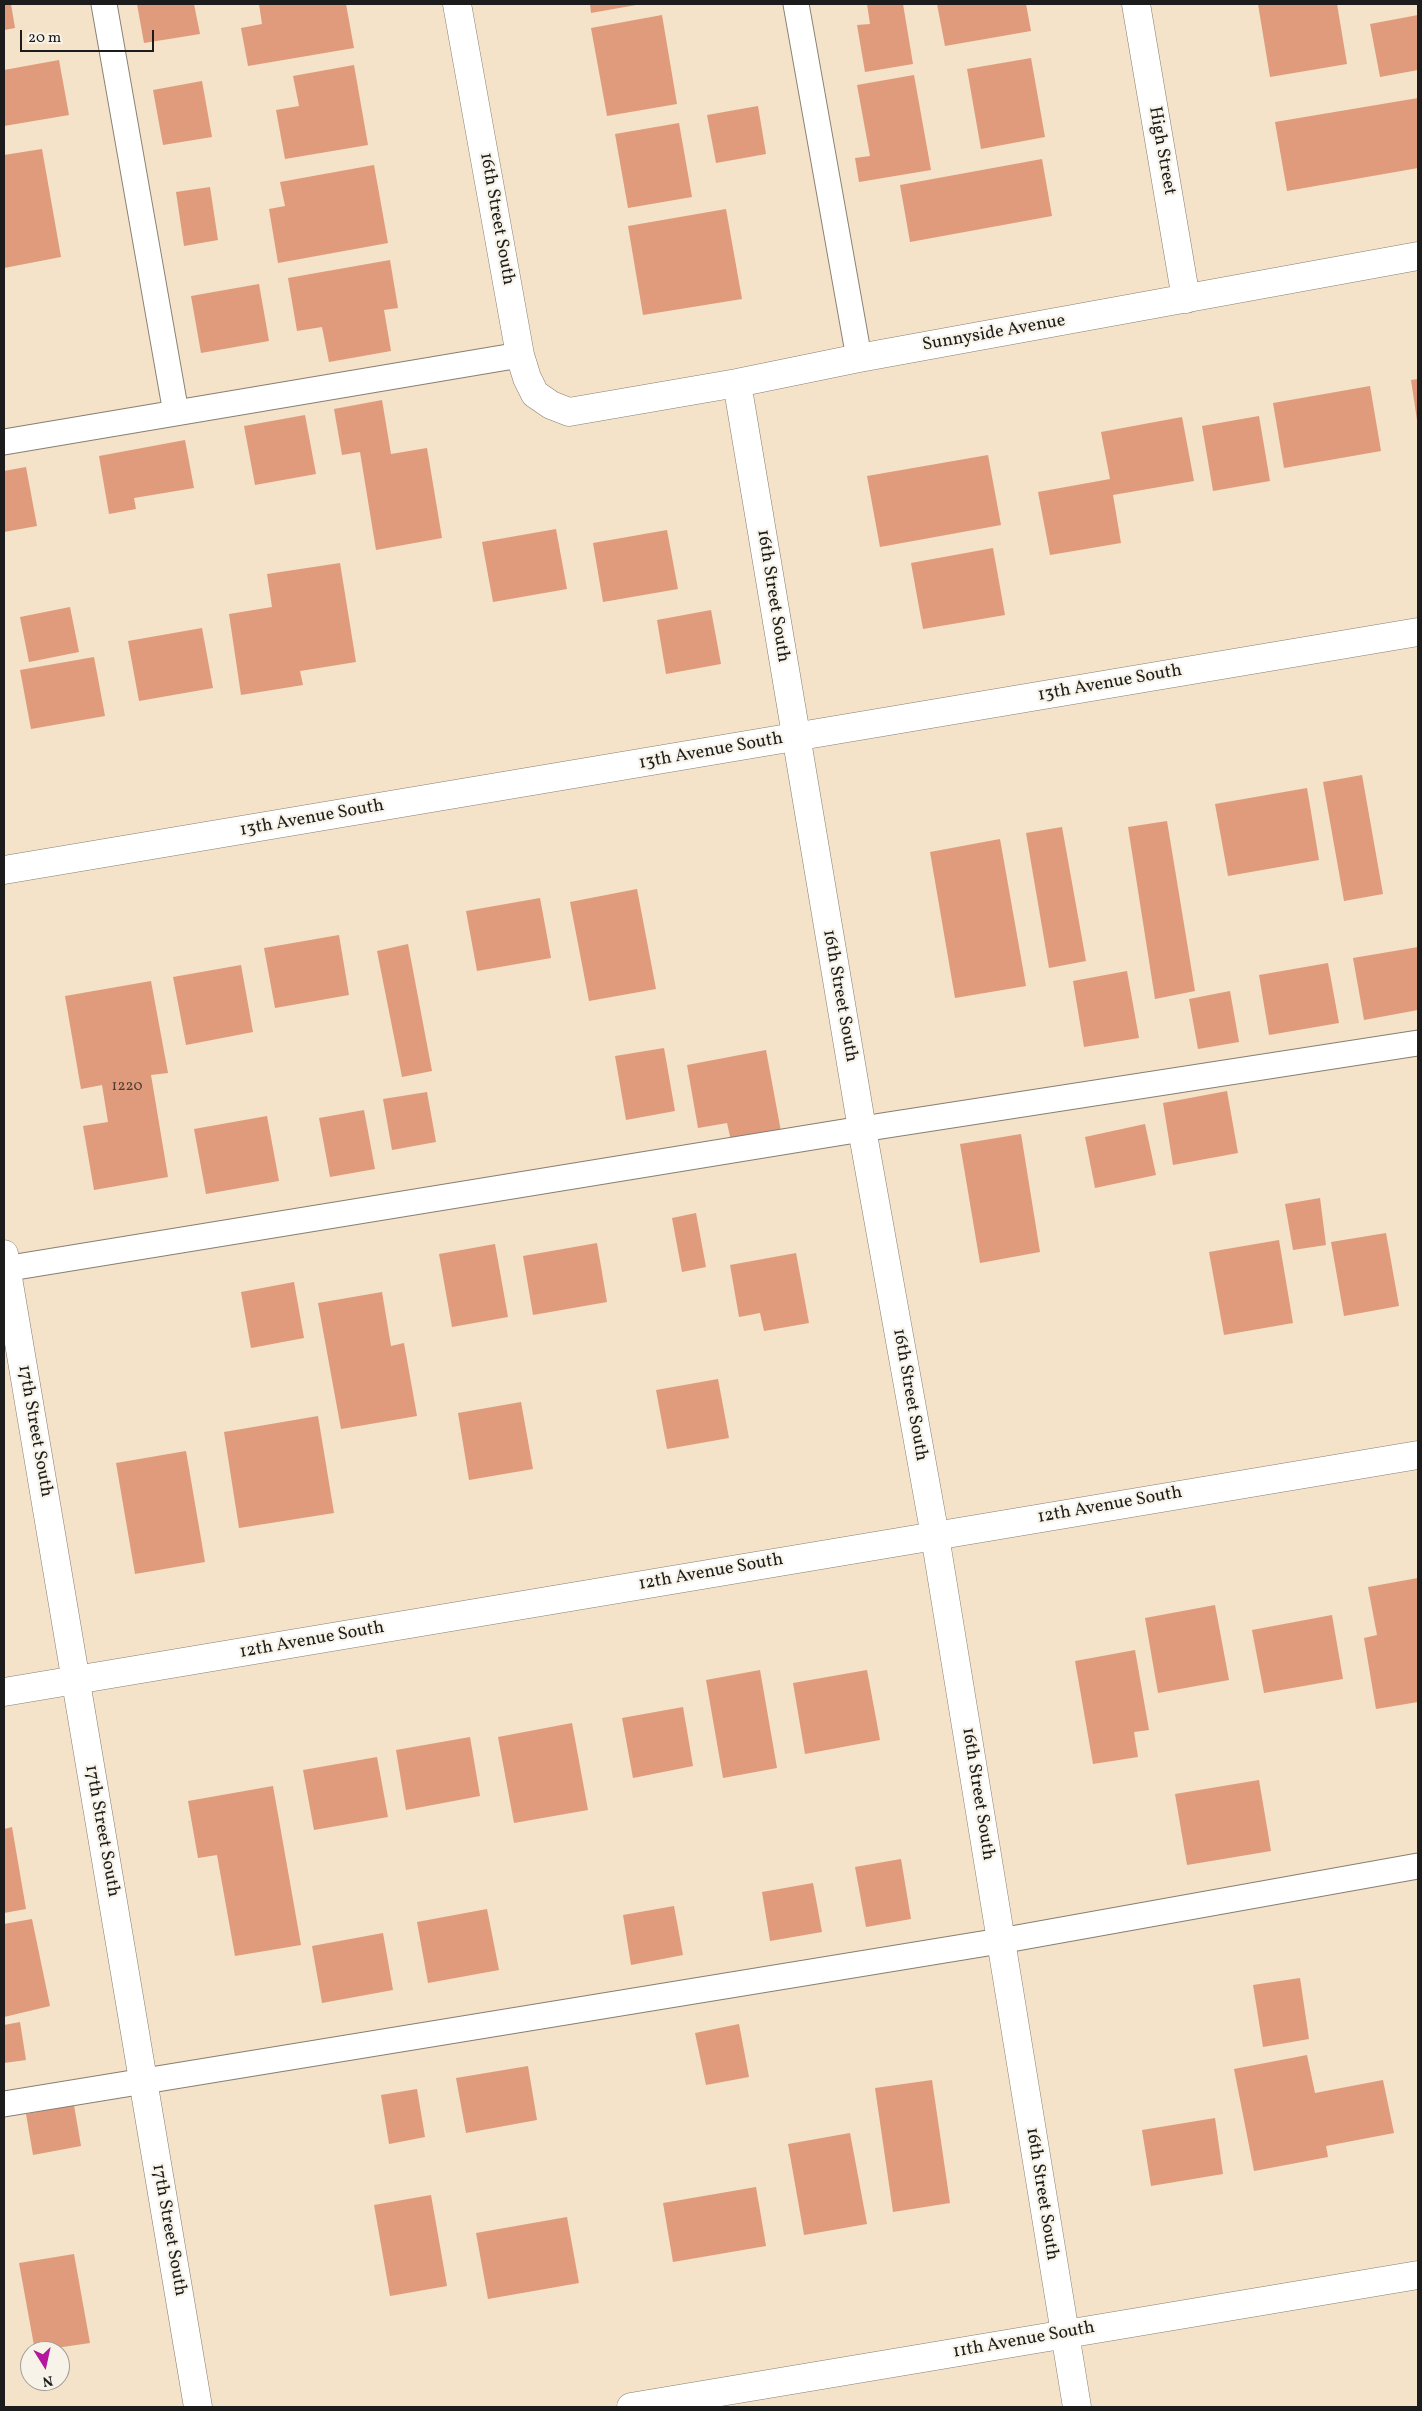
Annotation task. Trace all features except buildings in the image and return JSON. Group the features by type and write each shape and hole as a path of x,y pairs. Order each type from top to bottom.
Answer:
{"street":[{"name":"16th Street South","path":"457,4 520,355 535,394 551,405 569,412"},
{"name":"High Street","path":"1136,4 1186,299"},
{"name":"Sunnyside Avenue","path":"569,412 737,383 859,358 1418,256"},
{"name":"16th Street South","path":"737,383 862,1129 935,1536 1077,2407"},
{"name":"13th Avenue South","path":"4,870 1418,632"},
{"name":"17th Street South","path":"5,1264 198,2407"},
{"name":"12th Avenue South","path":"4,1692 1418,1455"},
{"name":"11th Avenue South","path":"631,2407 1418,2275"}],"lane":[{"path":"104,4 176,413"},
{"path":"796,4 859,358"},
{"path":"4,442 520,355"},
{"path":"5,1264 1418,1043"},
{"path":"4,2104 1000,1941 1418,1866"}]}
